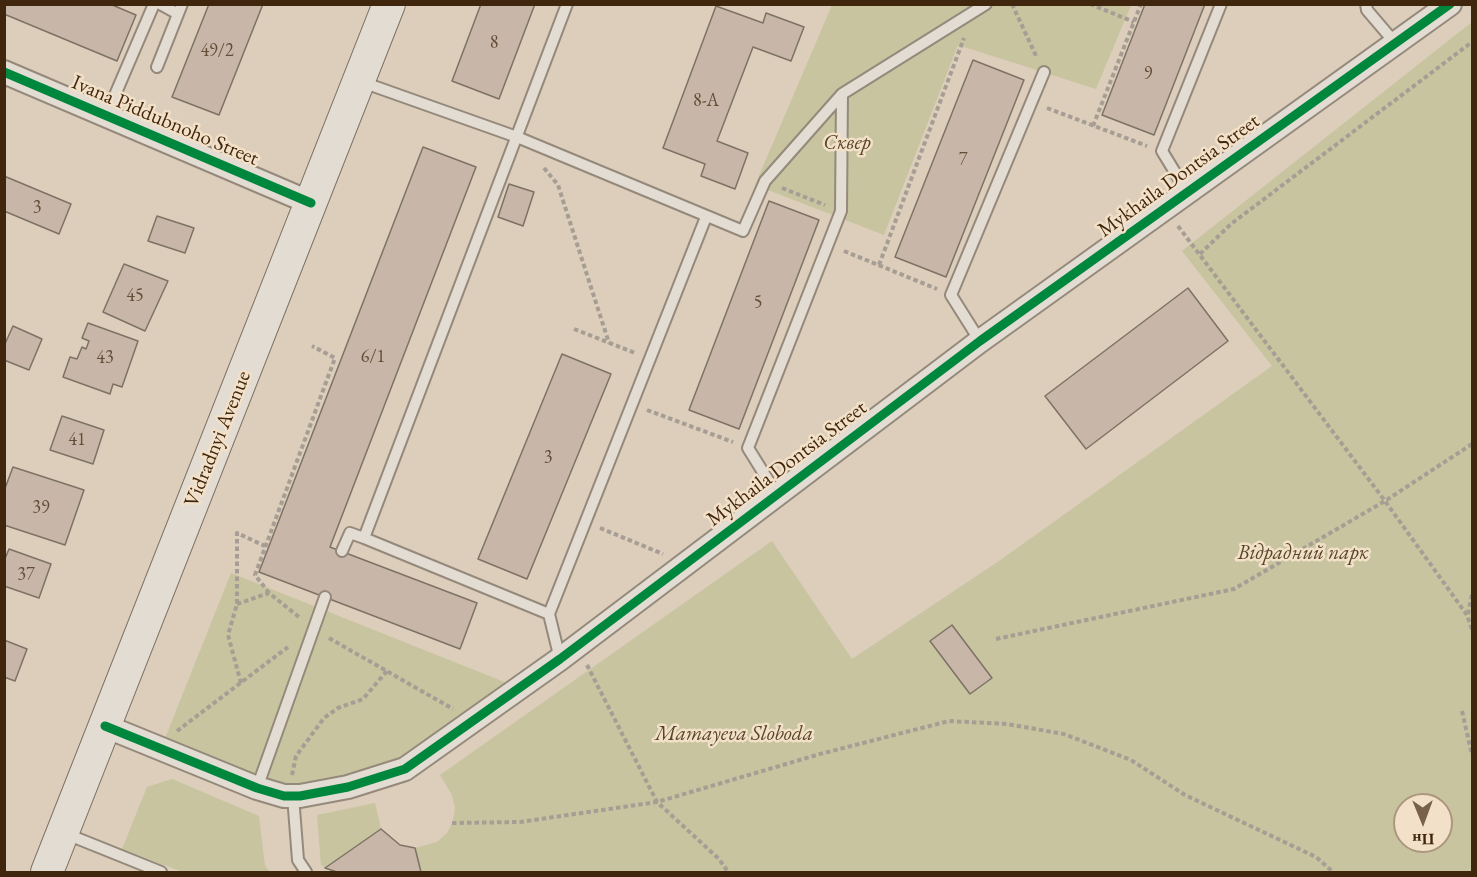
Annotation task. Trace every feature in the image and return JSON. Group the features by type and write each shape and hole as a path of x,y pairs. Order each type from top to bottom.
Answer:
{"main road":[{"name":"Vidradnyi Avenue","path":"47,873 389,4"}],"street":[{"name":"Mykhaila Dontsia Street","path":"105,726 257,788 348,787 405,769 560,659 776,493 980,341 1450,4"},
{"name":"Ivana Piddubnoho Street","path":"4,72 311,203"}],"lane":[{"path":"106,116 154,4"},
{"path":"157,67 180,9 160,4"},
{"path":"364,538 567,4"},
{"path":"359,81 517,137 743,231 765,182 842,94 986,4"},
{"path":"1187,192 1162,151 1221,4"},
{"path":"1366,4 1367,10 1396,44"},
{"path":"980,341 951,295 1044,72"},
{"path":"776,493 748,448 830,245 841,211 842,94"},
{"path":"560,659 549,614 706,217"},
{"path":"342,551 350,533 549,614"},
{"path":"257,788 325,597"},
{"path":"292,789 298,861 306,873"},
{"path":"63,832 161,873"}],"path":[{"path":"1012,4 1044,72"},
{"path":"1090,4 1134,22"},
{"path":"1093,126 1141,4"},
{"path":"879,265 974,12"},
{"path":"1200,254 1231,224 1473,42"},
{"path":"1032,103 1162,151"},
{"path":"517,137 558,185 609,343"},
{"path":"765,182 841,211"},
{"path":"1165,208 1385,501 1467,615 1473,630"},
{"path":"830,245 951,295"},
{"path":"574,329 650,358"},
{"path":"312,346 335,358 255,575 269,593 314,629"},
{"path":"632,404 748,448"},
{"path":"996,639 1234,589 1385,501 1473,444"},
{"path":"585,522 663,554"},
{"path":"241,683 228,635 237,603 237,533 265,546"},
{"path":"237,603 269,593"},
{"path":"1467,615 1473,594"},
{"path":"584,659 657,802 719,859 728,873"},
{"path":"292,789 296,756 324,718 338,708 363,699 387,671"},
{"path":"1462,711 1473,755"},
{"path":"452,823 520,822 657,802 820,754 949,721 1007,724 1064,734 1131,760 1185,795 1316,857 1333,873"}],"green space":[{"name":"Сквер","path":"832,5 1131,5 1096,89 958,45 884,235 755,185"},
{"path":"1472,22 1472,872 421,872 415,848 437,842 447,833 453,821 455,808 452,795 440,775 772,541 852,659 999,561 1272,366 1182,251"},
{"path":"231,573 512,685 402,763 316,787 289,788 164,741"},
{"path":"172,779 259,816 265,866 270,872 183,872 122,849 147,787"},
{"path":"375,803 381,829 325,868 321,865 317,815"}],"building":[{"path":"4,4 110,4 136,15 117,61 4,14"},
{"path":"209,4 263,4 219,115 172,97"},
{"path":"481,4 535,4 499,99 452,81"},
{"path":"1145,4 1205,4 1154,135 1102,115"},
{"path":"716,6 763,23 766,13 804,27 791,61 753,47 717,141 748,153 735,189 701,176 705,164 663,148"},
{"path":"973,60 1024,80 946,277 895,257"},
{"path":"423,147 476,167 330,547 477,603 460,649 259,572"},
{"path":"4,176 71,204 59,234 4,211"},
{"path":"509,184 534,192 523,226 498,217"},
{"path":"769,201 819,220 739,429 689,410"},
{"path":"157,216 194,228 185,253 148,241"},
{"path":"124,264 168,281 145,331 103,312"},
{"path":"1188,288 1228,341 1086,449 1045,396"},
{"path":"88,323 138,341 122,387 113,384 110,394 63,377 70,357 77,359 82,347 86,349 89,341 82,338"},
{"path":"13,326 42,339 29,370 4,360 4,346"},
{"path":"562,354 611,374 527,579 478,559"},
{"path":"62,416 104,430 93,464 50,450"},
{"path":"13,467 84,490 65,545 4,525 4,491"},
{"path":"9,549 51,564 39,598 4,586 4,561"},
{"path":"952,625 992,678 970,694 930,641"},
{"path":"4,640 27,649 15,681 4,677"},
{"path":"381,829 400,845 415,848 421,872 337,872 325,868"}],"cycle path":[{"path":"105,726 257,788 284,796 300,796 348,787 405,769 560,659 980,341 1450,4"},
{"path":"4,72 311,203"}],"park label":[{"name":"Відрадний парк","path":"1303,553"},
{"name":"Mamayeva Sloboda","path":"734,734"}]}
